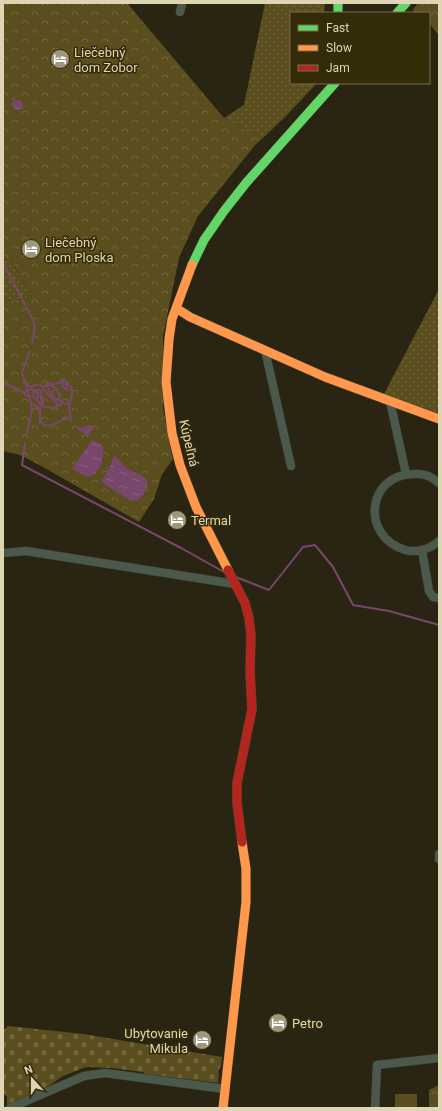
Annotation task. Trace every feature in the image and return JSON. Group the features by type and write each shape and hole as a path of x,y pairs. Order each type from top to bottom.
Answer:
{"street":[{"path":"398,12 406,3"},
{"name":"Kúpeľná","path":"223,1108 246,902 246,869 236,803 237,783 252,709 250,618 245,603 196,507 180,465 172,434 166,382 169,339 172,319 188,274 204,240 246,183 334,84"},
{"path":"176,308 190,317 325,377 439,419"},
{"path":"265,350 291,466"},
{"path":"390,401 406,474"},
{"path":"439,483 435,479 421,474 406,474 391,480 381,490 375,505 375,520 381,534 392,545 407,550 422,550 436,544 439,541"},
{"path":"422,550 429,591 433,597 439,598"},
{"path":"3,553 26,551 235,584"},
{"path":"439,854 439,859"},
{"path":"375,1108 376,1065 439,1058"},
{"path":"10,1108 84,1076 105,1073 226,1088"}],"green space":[{"path":"3,3 127,3 224,118 263,138 256,144 198,216 179,258 163,336 163,408 173,459 162,474 154,499 139,522 43,467 20,455 3,451 3,301 32,298 10,258 3,262"},
{"path":"265,3 325,3 324,12 290,12 290,84 316,84 263,138 224,118 244,105"},
{"path":"418,3 439,3 439,35 430,24 430,12 414,12 413,10"},
{"path":"10,258 32,298 3,301 3,262"},
{"path":"439,289 439,414 384,394"},
{"path":"8,1026 83,1034 222,1057 221,1066 218,1071 218,1083 145,1074 143,1072 112,1068 86,1067 63,1076 46,1088 7,1105 7,1097 3,1092 3,1031"},
{"path":"439,1085 439,1108 429,1108 429,1090"},
{"path":"395,1094 417,1094 417,1108 395,1108"}],"water":[{"path":"18,100 23,105 18,110 13,105"},
{"path":"90,425 94,427 88,436 76,428 78,426 81,428"},
{"path":"92,440 102,445 103,458 94,475 87,477 72,469"},
{"path":"114,455 126,468 145,477 148,484 144,493 138,500 131,501 101,482 109,469"}],"waterway":[{"path":"3,263 35,326 32,343"},
{"path":"27,434 32,409 22,373 30,351"},
{"path":"62,385 62,382 60,382 64,379 67,388"},
{"path":"27,385 31,387 39,384 43,387 49,383 53,385 60,382 65,389 71,390 72,394 69,408 71,421"},
{"path":"3,383 20,390 30,398"},
{"path":"46,384 53,396 59,400"},
{"path":"47,384 56,388 60,395 59,400 62,403"},
{"path":"64,384 69,385 72,388 71,390"},
{"path":"43,387 59,406 62,403 69,404"},
{"path":"23,393 32,389 38,393 38,397 36,399 42,406"},
{"path":"36,399 33,396 38,389 41,391 42,403"},
{"path":"41,396 44,399 42,406 52,408 58,405"},
{"path":"31,403 40,409 40,422 43,425 51,425 70,418"},
{"path":"25,443 22,465 224,572"},
{"path":"236,577 269,590 303,547 315,545 333,567 353,605 389,611 439,625"}],"traffic: fast":[{"path":"338,3 338,12"},
{"path":"398,12 406,3"},
{"path":"192,265 204,240 224,211 246,183 334,84"}],"traffic: slow":[{"path":"192,265 172,319 169,339 166,382 172,433 180,465 196,507 228,570"},
{"path":"176,308 190,317 325,377 439,419"},
{"path":"223,1108 246,902 246,869 242,842"}],"traffic: jam":[{"path":"228,570 245,603 249,618 251,636 250,671 252,709 237,783 237,803 242,842"}],"place":[{"name":"Liečebný dom Zobor","path":"60,59"},
{"name":"Liečebný dom Ploska","path":"31,249"},
{"name":"Termal","path":"177,520"},
{"name":"Petro","path":"278,1023"},
{"name":"Ubytovanie Mikula","path":"202,1040"}]}
